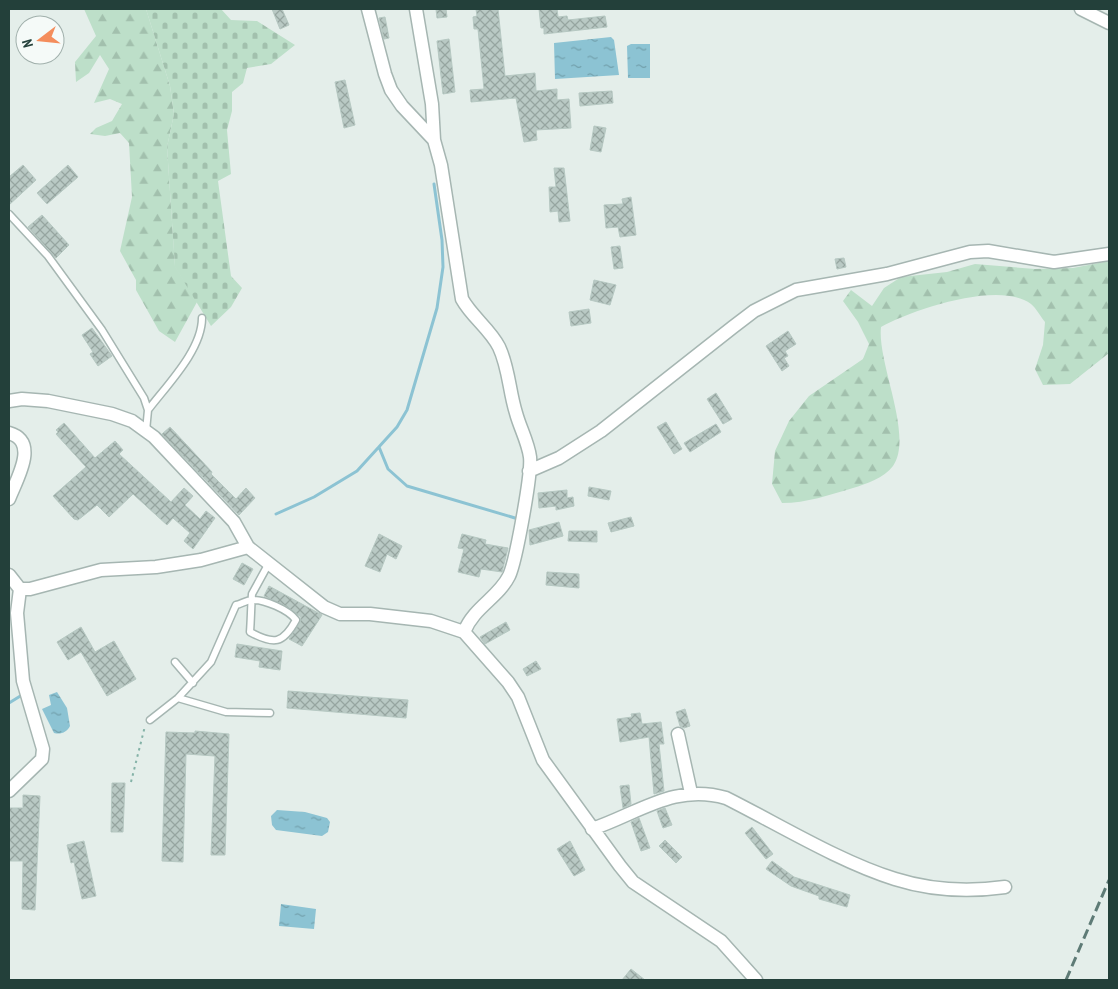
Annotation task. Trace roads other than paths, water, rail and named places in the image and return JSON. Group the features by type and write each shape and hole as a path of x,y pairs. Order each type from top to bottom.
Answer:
{"street":[{"path":"368,9 385,74 392,90 402,106 434,140"},
{"path":"416,9 432,104 434,140 441,165 462,299 501,352 516,413 530,457 530,470 510,575 500,589 470,619 464,632"},
{"path":"1081,9 1109,23"},
{"path":"530,470 559,458 601,432 732,327 754,311 796,290 888,274 970,252 988,251 1054,262 1109,254"},
{"path":"9,401 48,401 112,414 132,421 146,432 234,522 248,547 324,607 340,614 370,614 432,621 464,632 508,682 518,697 543,760 592,829 633,882 721,941 756,980"},
{"path":"9,432 19,439 24,446 24,460 9,499"},
{"path":"20,589 30,589 66,581 101,570 156,567 192,561 248,547"},
{"path":"9,575 20,589 17,621 23,681 43,750 42,759 9,791"},
{"path":"678,734 691,793"},
{"path":"592,829 620,819 656,801 691,793 708,793 726,798 843,857 895,879 960,890 1004,887"}],"lane":[{"path":"9,214 48,256 102,330 144,398 148,410 146,432"},
{"path":"148,410 191,353 198,338 202,318"},
{"path":"150,720 178,698 211,662 236,605 252,600 270,604 293,615 296,620 285,638 264,640 250,632 252,600 252,594 270,563"},
{"path":"175,662 192,683"},
{"path":"178,698 226,712 270,713"}],"water":[{"path":"611,37 614,40 619,75 555,79 554,43"},
{"path":"631,44 650,44 650,78 628,78 627,46"},
{"path":"57,692 67,708 70,726 59,734 54,733 42,709 51,705 49,695"},
{"path":"277,810 305,812 327,818 330,822 328,832 322,836 276,830 272,825 271,816"},
{"path":"281,904 316,909 314,929 279,926"}],"waterway":[{"path":"276,514 314,497 357,471 397,427 407,410 437,308 443,267 442,240 434,184"},
{"path":"379,447 388,469 407,486 515,518"},
{"path":"9,703 22,695"}],"railway":[{"path":"1066,980 1109,880"}]}
